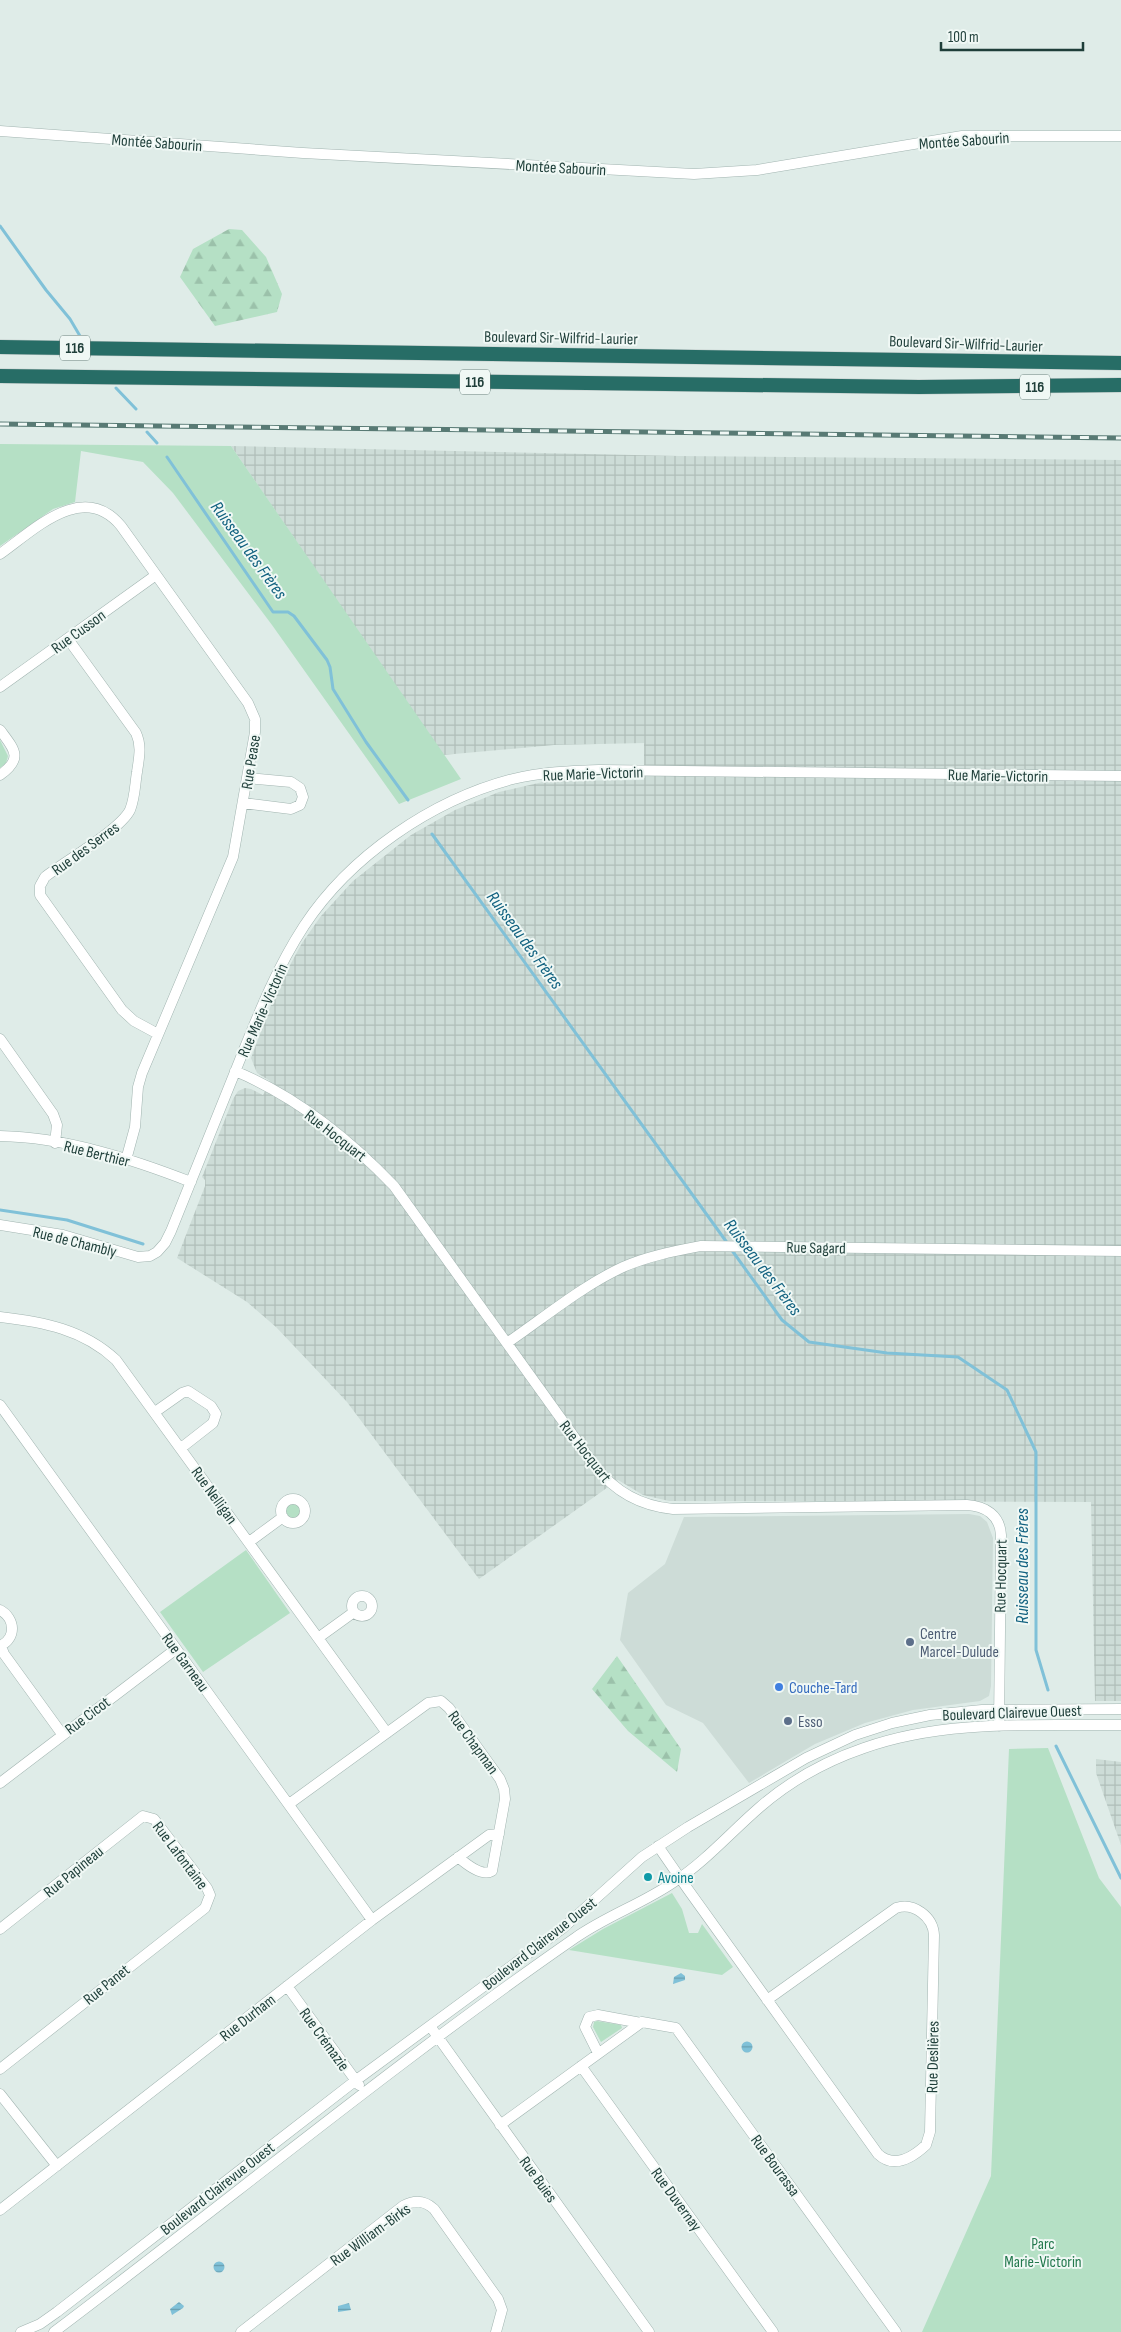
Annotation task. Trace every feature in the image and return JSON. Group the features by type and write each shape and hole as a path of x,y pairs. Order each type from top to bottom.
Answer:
{"highway":[{"name":"Boulevard Sir-Wilfrid-Laurier","path":"0,347 1121,363"},
{"name":"116","path":"0,376 902,387 1121,385"}],"street":[{"name":"Montée Sabourin","path":"0,131 323,154 694,174 757,170 962,136 1121,136"},
{"name":"Rue Pease","path":"0,554 59,513 76,508 92,508 114,519 252,711 255,728 233,857 139,1082 137,1116 126,1160"},
{"name":"Rue Cusson","path":"0,687 156,575"},
{"name":"Rue des Serres","path":"68,639 136,734 140,746 140,756 132,801 126,815 121,821 45,877 40,886 40,895 122,1010 134,1021 158,1034"},
{"path":"0,730 15,755 12,766 0,775"},
{"name":"Rue Marie-Victorin","path":"150,1256 166,1243 260,1009 280,966 305,924 336,887 373,851 416,822 449,804 494,786 542,774 599,770 1121,776"},
{"path":"243,802 290,809 298,806 303,798 300,788 291,782 247,778"},
{"path":"0,1039 53,1114 56,1125 55,1142"},
{"name":"Rue Hocquart","path":"236,1071 251,1077 321,1121 355,1147 382,1173 416,1213 600,1472 616,1488 643,1503 658,1507 680,1509 967,1505 981,1507 988,1511 998,1523 1001,1535 999,1726"},
{"name":"Rue Berthier","path":"0,1136 55,1142 126,1160 191,1182"},
{"name":"Rue de Chambly","path":"0,1225 69,1236 134,1257 150,1256"},
{"name":"Rue Sagard","path":"507,1343 593,1283 624,1266 663,1253 701,1246 1121,1251"},
{"name":"Rue Nelligan","path":"0,1317 52,1324 92,1342 116,1360 387,1733"},
{"path":"155,1412 182,1393 188,1391 196,1394 213,1407 216,1414 213,1424 181,1448"},
{"name":"Rue Garneau","path":"0,1405 372,1920"},
{"path":"249,1542 283,1517"},
{"path":"0,1610 6,1614 12,1624 11,1636 0,1646 62,1734"},
{"path":"318,1638 354,1612"},
{"name":"Rue Cicot","path":"0,1783 176,1648"},
{"name":"Rue Chapman","path":"289,1804 431,1702 439,1700 446,1704 503,1785 505,1796 493,1868 490,1873 484,1873 458,1857"},
{"name":"Boulevard Clairevue Ouest","path":"25,2331 57,2312 355,2080 563,1928 624,1872 658,1846 776,1775 831,1745 881,1726 917,1717 999,1710 1121,1709"},
{"name":"Boulevard Clairevue Ouest","path":"54,2332 364,2092 578,1936 648,1898 680,1878 714,1852 770,1799 800,1778 834,1760 864,1748 908,1736 961,1728 999,1726 1121,1725"},
{"path":"831,1745 834,1760"},
{"name":"Rue Lafontaine","path":"148,1816 154,1819 208,1888 210,1898"},
{"name":"Rue Papineau","path":"0,1929 139,1818 148,1816"},
{"name":"Rue Durham","path":"0,2210 372,1920 489,1835 499,1834"},
{"name":"Rue Deslières","path":"658,1846 767,2000 878,2154 890,2162 900,2162 926,2146 930,2132 934,1934 933,1924 928,1917 908,1906 896,1908 767,2000"},
{"name":"Rue Panet","path":"0,2069 205,1908 210,1898"},
{"name":"Rue Crémazie","path":"287,1986 364,2092"},
{"name":"Rue Bourassa","path":"598,2054 585,2028 589,2017 598,2015 670,2026 678,2030 896,2332"},
{"path":"500,2125 641,2023"},
{"name":"Rue Buies","path":"430,2026 650,2332"},
{"name":"Rue Duvernay","path":"581,2066 773,2332"},
{"path":"0,2094 56,2166"},
{"name":"Rue William-Birks","path":"241,2332 403,2206 415,2202 425,2203 434,2208 498,2299 502,2313 496,2332"}],"shaded area":[{"path":"231,446 679,456 1121,460 1121,1701 1095,1701 1091,1502 669,1501 643,1495 618,1480 479,1579 347,1402 276,1327 247,1302 177,1258 205,1186 205,1180 202,1177 233,1099 238,1091 245,1088 263,1095 270,1081 257,1073 251,1058 277,989 302,943 321,916 353,881 411,835 455,810 499,792 547,781 644,780 644,743 554,745 443,755"},
{"path":"969,1514 980,1516 987,1522 993,1538 991,1686 989,1696 980,1701 913,1710 865,1723 815,1744 749,1783 703,1723 666,1705 620,1640 628,1593 665,1564 684,1517"},
{"path":"1096,1759 1121,1762 1121,1845 1096,1773"}],"green space":[{"path":"229,229 242,230 266,257 282,294 277,312 215,326 180,277 193,249"},
{"path":"0,444 231,446 461,779 399,804 272,625 173,493 143,462 81,451 75,502 53,509 0,546"},
{"path":"0,740 8,756 6,763 0,768"},
{"path":"293,1503 301,1511 293,1519 285,1511"},
{"path":"246,1550 290,1613 203,1672 160,1612"},
{"path":"617,1656 681,1749 677,1772 628,1731 592,1689"},
{"name":"Parc Marie-Victorin","path":"1048,1748 1099,1878 1121,1907 1121,2332 922,2332 991,2176 1009,1749"},
{"path":"672,1893 682,1909 689,1933 698,1933 702,1924 733,1967 722,1975 569,1950 603,1929"},
{"path":"594,2022 621,2025 622,2028 601,2042 593,2027"}],"water":[{"path":"681,1973 685,1976 685,1980 673,1984 674,1977"},
{"path":"745,2042 749,2042 752,2047 751,2051 745,2052 742,2049 742,2045"},
{"path":"219,2261 225,2267 219,2273 213,2267"},
{"path":"179,2302 184,2306 183,2308 172,2315 170,2309"},
{"path":"349,2303 351,2310 338,2312 338,2306"}],"waterway":[{"name":"Ruisseau des Frères","path":"0,226 46,290 70,319 80,336"},
{"name":"Ruisseau des Frères","path":"116,388 136,409"},
{"name":"Ruisseau des Frères","path":"147,432 157,443"},
{"name":"Ruisseau des Frères","path":"167,457 273,612 288,612 294,616 327,660 330,667 333,689 366,742 408,800"},
{"name":"Ruisseau des Frères","path":"432,834 728,1244"},
{"path":"0,1210 67,1220 143,1244"},
{"name":"Ruisseau des Frères","path":"731,1249 782,1320 809,1342 887,1353 958,1357 1007,1390 1036,1452 1036,1650 1048,1690"},
{"name":"Ruisseau des Frères","path":"1056,1746 1121,1878"}],"railway":[{"path":"0,424 1121,438"}],"place":[{"name":"Centre Marcel-Dulude","path":"910,1642"},
{"name":"Couche-Tard","path":"779,1687"},
{"name":"Esso","path":"788,1721"},
{"name":"Avoine","path":"648,1877"}]}
